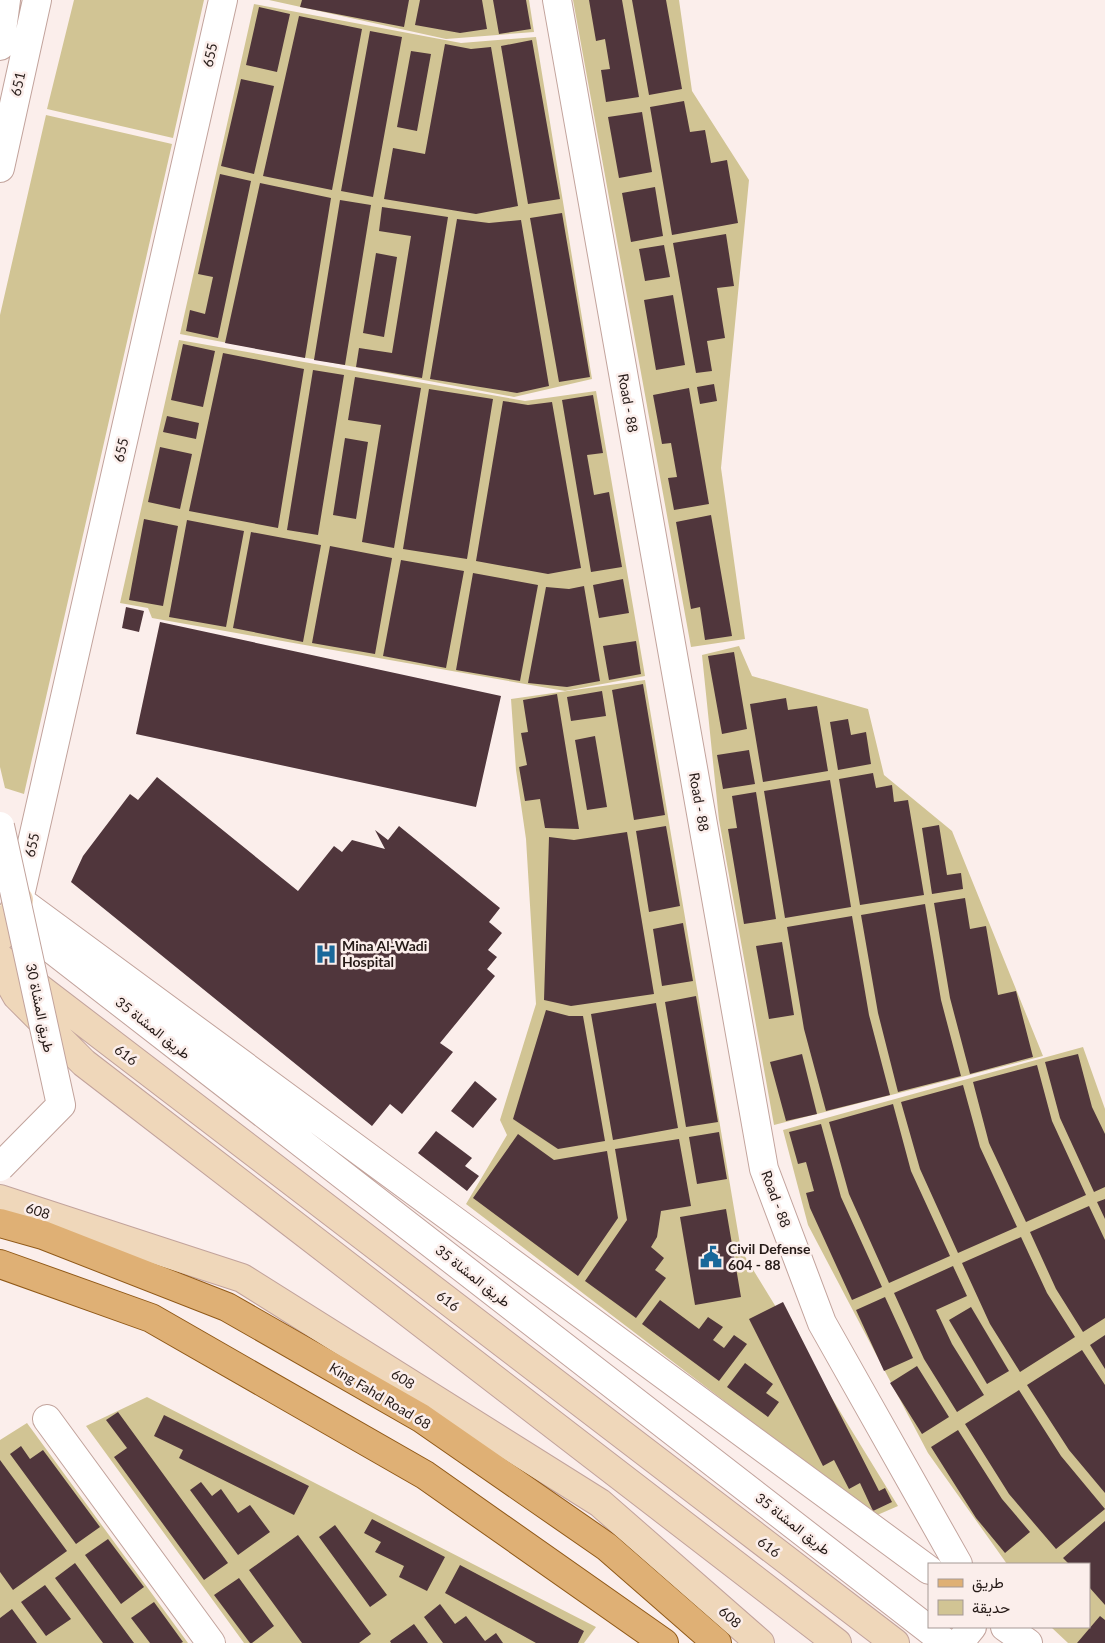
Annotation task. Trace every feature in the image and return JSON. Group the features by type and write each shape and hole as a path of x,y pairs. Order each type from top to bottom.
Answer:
{"main road":[{"name":"616","path":"0,958 895,1643"},
{"path":"0,966 17,996 84,1063 837,1643"},
{"name":"608","path":"0,1199 242,1278 600,1503 760,1643"},
{"name":"King Fahd Road 68","path":"0,1223 43,1235 227,1307 420,1418 607,1547 717,1643"},
{"path":"0,1264 151,1318 425,1474 664,1643"}],"street":[{"path":"0,46 6,0"},
{"name":"651","path":"0,168 37,0"},
{"name":"655","path":"7,916 223,0"},
{"name":"Road - 88","path":"557,0 764,1169 822,1323 957,1563"},
{"name":"طريق المشاة 30","path":"0,826 61,1105 0,1167"},
{"path":"7,916 928,1569"},
{"name":"طريق المشاة 35","path":"7,916 946,1643"},
{"path":"47,1419 211,1643"},
{"path":"959,1643 971,1628"},
{"path":"1006,1628 1028,1643"}],"green space":[{"path":"74,0 204,0 173,138 47,109"},
{"path":"269,0 529,0 534,32 446,39"},
{"path":"573,0 679,0 692,91 749,180 721,468 745,639 691,647"},
{"path":"254,4 461,43 536,37 592,379 514,397 180,334"},
{"path":"46,115 172,144 24,794 5,788 0,767 0,315"},
{"path":"179,340 525,401 596,391 645,676 565,691 152,618 148,608 120,603"},
{"path":"739,646 752,676 868,709 884,775 952,831 1043,1056 774,1125 719,820 702,655"},
{"path":"645,680 741,1250 898,1506 875,1516 466,1204 507,1135 500,1120 536,1004 526,839 516,770 511,699"},
{"path":"1083,1047 1105,1109 1105,1643 1068,1643 1052,1628 1090,1628 1090,1563 1006,1563 928,1453 808,1225 783,1130"},
{"path":"147,1397 596,1627 584,1643 244,1643 86,1426"},
{"path":"27,1423 188,1643 0,1643 0,1440"}],"building":[{"path":"302,0 409,0 404,27 300,7"},
{"path":"420,0 482,0 487,29 460,33 415,25"},
{"path":"493,0 526,0 531,29 499,34"},
{"path":"589,0 622,0 639,97 606,102 601,70 610,69 605,39 596,41"},
{"path":"632,0 666,0 682,89 649,95"},
{"path":"259,7 290,14 277,72 246,65"},
{"path":"299,16 362,29 332,190 263,176"},
{"path":"370,31 402,37 373,197 341,191"},
{"path":"532,40 560,199 528,204 501,46"},
{"path":"445,44 471,49 491,47 518,206 476,214 384,199 393,148 425,154"},
{"path":"411,51 431,54 417,131 397,127"},
{"path":"241,79 274,86 254,174 221,166"},
{"path":"684,101 690,132 705,130 711,163 727,160 738,223 672,235 650,107"},
{"path":"642,112 652,172 619,178 608,117"},
{"path":"220,174 251,181 218,338 186,331 190,310 205,314 213,277 198,274"},
{"path":"260,183 331,198 305,358 225,343"},
{"path":"655,187 663,236 631,242 622,193"},
{"path":"340,200 371,205 345,365 314,360"},
{"path":"382,207 448,217 422,378 356,367 359,348 392,353 411,236 379,231"},
{"path":"562,213 590,377 559,382 530,218"},
{"path":"457,219 489,223 521,220 549,386 517,393 430,379"},
{"path":"726,234 734,286 717,288 725,338 707,341 712,371 696,373 673,243"},
{"path":"664,245 670,277 645,281 639,249"},
{"path":"376,253 397,257 384,337 363,333"},
{"path":"673,295 685,365 656,370 644,300"},
{"path":"183,344 215,351 203,407 171,400"},
{"path":"223,353 304,369 278,528 189,511"},
{"path":"313,370 344,375 318,535 287,530"},
{"path":"355,377 421,388 394,548 362,542 381,425 348,420"},
{"path":"714,384 717,401 700,404 697,387"},
{"path":"689,388 709,504 674,510 668,478 677,477 671,443 662,444 653,395"},
{"path":"429,389 493,399 467,559 403,549"},
{"path":"593,395 603,453 587,455 594,495 609,492 622,567 591,572 562,400"},
{"path":"503,401 528,405 552,402 581,568 548,574 476,561"},
{"path":"167,416 199,423 196,439 163,432"},
{"path":"345,438 368,442 356,519 333,515"},
{"path":"160,447 192,454 180,509 148,502"},
{"path":"711,515 732,636 705,640 700,607 691,609 676,522"},
{"path":"144,519 178,526 163,606 129,600"},
{"path":"187,520 244,531 226,627 169,617"},
{"path":"251,532 321,545 303,642 233,628"},
{"path":"330,546 392,558 375,654 312,643"},
{"path":"401,560 464,571 446,668 383,656"},
{"path":"473,573 538,585 520,681 456,670"},
{"path":"623,579 629,613 599,618 593,585"},
{"path":"584,586 600,681 567,687 528,683 546,587 569,589"},
{"path":"126,607 144,611 139,632 122,628"},
{"path":"160,622 501,696 476,807 136,734"},
{"path":"636,641 641,674 609,680 603,646"},
{"path":"734,652 747,729 722,734 708,656"},
{"path":"643,684 665,815 634,820 612,690"},
{"path":"602,691 606,716 571,721 567,697"},
{"path":"557,694 579,829 545,828 540,799 525,801 519,767 527,765 521,733 528,732 523,700"},
{"path":"786,698 788,710 817,706 828,771 763,782 750,704"},
{"path":"848,719 851,735 866,732 871,764 838,770 830,722"},
{"path":"595,736 607,807 587,810 575,740"},
{"path":"749,750 755,784 723,789 717,755"},
{"path":"873,773 876,788 892,785 894,802 908,800 924,895 860,905 839,779"},
{"name":"Mina Al-Wadi Hospital","path":"157,777 298,891 334,846 342,852 352,840 385,849 375,830 388,840 399,826 500,908 489,922 502,933 488,950 497,957 487,969 495,976 440,1043 453,1052 402,1114 390,1104 372,1126 71,882 83,856 130,794 138,800"},
{"path":"830,780 851,907 785,918 764,791"},
{"path":"756,792 776,919 744,924 728,829 737,828 732,796"},
{"path":"939,825 947,875 961,873 963,889 932,894 922,828"},
{"path":"666,826 680,906 649,912 636,831"},
{"path":"627,832 654,994 571,1006 544,1000 549,837 574,840"},
{"path":"965,898 970,929 986,926 998,995 1016,991 1033,1057 970,1074 950,998 934,903"},
{"path":"925,904 941,1000 961,1076 898,1092 878,1013 861,915"},
{"path":"852,916 869,1015 890,1095 826,1111 804,1029 787,927"},
{"path":"683,923 693,981 662,986 653,929"},
{"path":"782,942 794,1015 769,1019 756,946"},
{"path":"696,996 718,1122 686,1127 665,1002"},
{"path":"656,1003 678,1128 613,1140 591,1014"},
{"path":"546,1010 569,1016 583,1016 605,1141 558,1149 513,1119"},
{"path":"802,1054 817,1114 786,1121 770,1062"},
{"path":"1078,1054 1092,1107 1105,1134 1105,1187 1094,1192 1060,1118 1045,1062"},
{"path":"1037,1065 1052,1121 1086,1195 1026,1222 989,1143 973,1082"},
{"path":"475,1081 497,1099 473,1128 451,1111"},
{"path":"963,1085 980,1147 1017,1227 958,1253 920,1169 901,1102"},
{"path":"893,1104 911,1171 950,1256 889,1283 849,1194 829,1122"},
{"path":"821,1124 841,1197 882,1287 852,1300 810,1208 806,1193 814,1191 806,1162 798,1164 789,1132"},
{"path":"436,1131 472,1158 465,1166 479,1176 467,1191 418,1153"},
{"path":"719,1132 727,1179 697,1184 689,1137"},
{"path":"518,1134 554,1160 607,1151 618,1218 578,1276 473,1198"},
{"path":"679,1139 691,1206 661,1211 657,1237 651,1247 664,1258 655,1270 666,1278 636,1318 585,1281 627,1220 615,1149"},
{"path":"1105,1199 1105,1219 1097,1202"},
{"path":"1089,1206 1105,1240 1105,1318 1083,1332 1056,1289 1030,1232"},
{"name":"Civil Defense 604 - 88","path":"726,1209 741,1297 695,1305 680,1217"},
{"path":"1021,1237 1047,1293 1075,1337 1020,1372 990,1324 962,1263"},
{"path":"953,1266 967,1296 936,1310 952,1344 984,1395 957,1412 924,1359 894,1293"},
{"path":"885,1297 913,1358 884,1371 856,1310"},
{"path":"660,1300 699,1329 708,1317 723,1327 713,1340 724,1348 734,1335 747,1344 719,1381 642,1324"},
{"path":"783,1302 879,1491 885,1488 892,1502 873,1511 860,1483 849,1489 834,1460 823,1466 749,1319"},
{"path":"971,1307 1009,1371 987,1384 949,1320"},
{"path":"1105,1335 1105,1369 1090,1345"},
{"path":"1082,1350 1105,1385 1105,1493 1069,1450 1027,1385"},
{"path":"745,1363 773,1384 766,1393 779,1402 768,1417 727,1387"},
{"path":"917,1366 949,1417 922,1434 890,1383"},
{"path":"1019,1390 1061,1456 1105,1509 1056,1549 1009,1494 965,1424"},
{"path":"118,1412 228,1563 204,1580 114,1457 127,1448 106,1420"},
{"path":"164,1415 309,1486 294,1515 179,1458 183,1450 154,1436"},
{"path":"958,1430 1002,1499 1030,1532 1005,1553 976,1518 931,1447"},
{"path":"21,1446 30,1459 43,1450 100,1527 76,1544 10,1454"},
{"path":"0,1460 67,1551 13,1590 0,1572"},
{"path":"201,1482 212,1496 221,1489 238,1513 250,1505 270,1532 238,1555 190,1490"},
{"path":"372,1519 445,1557 427,1591 399,1577 404,1566 375,1552 381,1542 364,1533"},
{"path":"1105,1521 1105,1605 1090,1588 1090,1563 1068,1563 1063,1558"},
{"path":"335,1525 387,1595 370,1607 319,1537"},
{"path":"298,1535 371,1634 359,1643 302,1643 249,1570"},
{"path":"108,1539 144,1587 121,1604 85,1555"},
{"path":"75,1563 134,1643 103,1643 55,1578"},
{"path":"460,1565 584,1631 578,1643 536,1643 445,1593"},
{"path":"239,1578 274,1626 252,1643 250,1643 214,1595"},
{"path":"45,1585 71,1619 46,1636 21,1602"},
{"path":"154,1602 183,1642 150,1643 131,1618"},
{"path":"440,1604 455,1624 466,1616 485,1641 496,1633 503,1643 443,1643 424,1617"},
{"path":"12,1609 37,1643 0,1643 0,1618"},
{"path":"1100,1616 1105,1620 1105,1643 1077,1643"},
{"path":"414,1624 428,1643 391,1643 390,1641"}],"place":[{"name":"Mina Al-Wadi Hospital","path":"326,954"},
{"name":"Civil Defense 604 - 88","path":"711,1257"}]}
